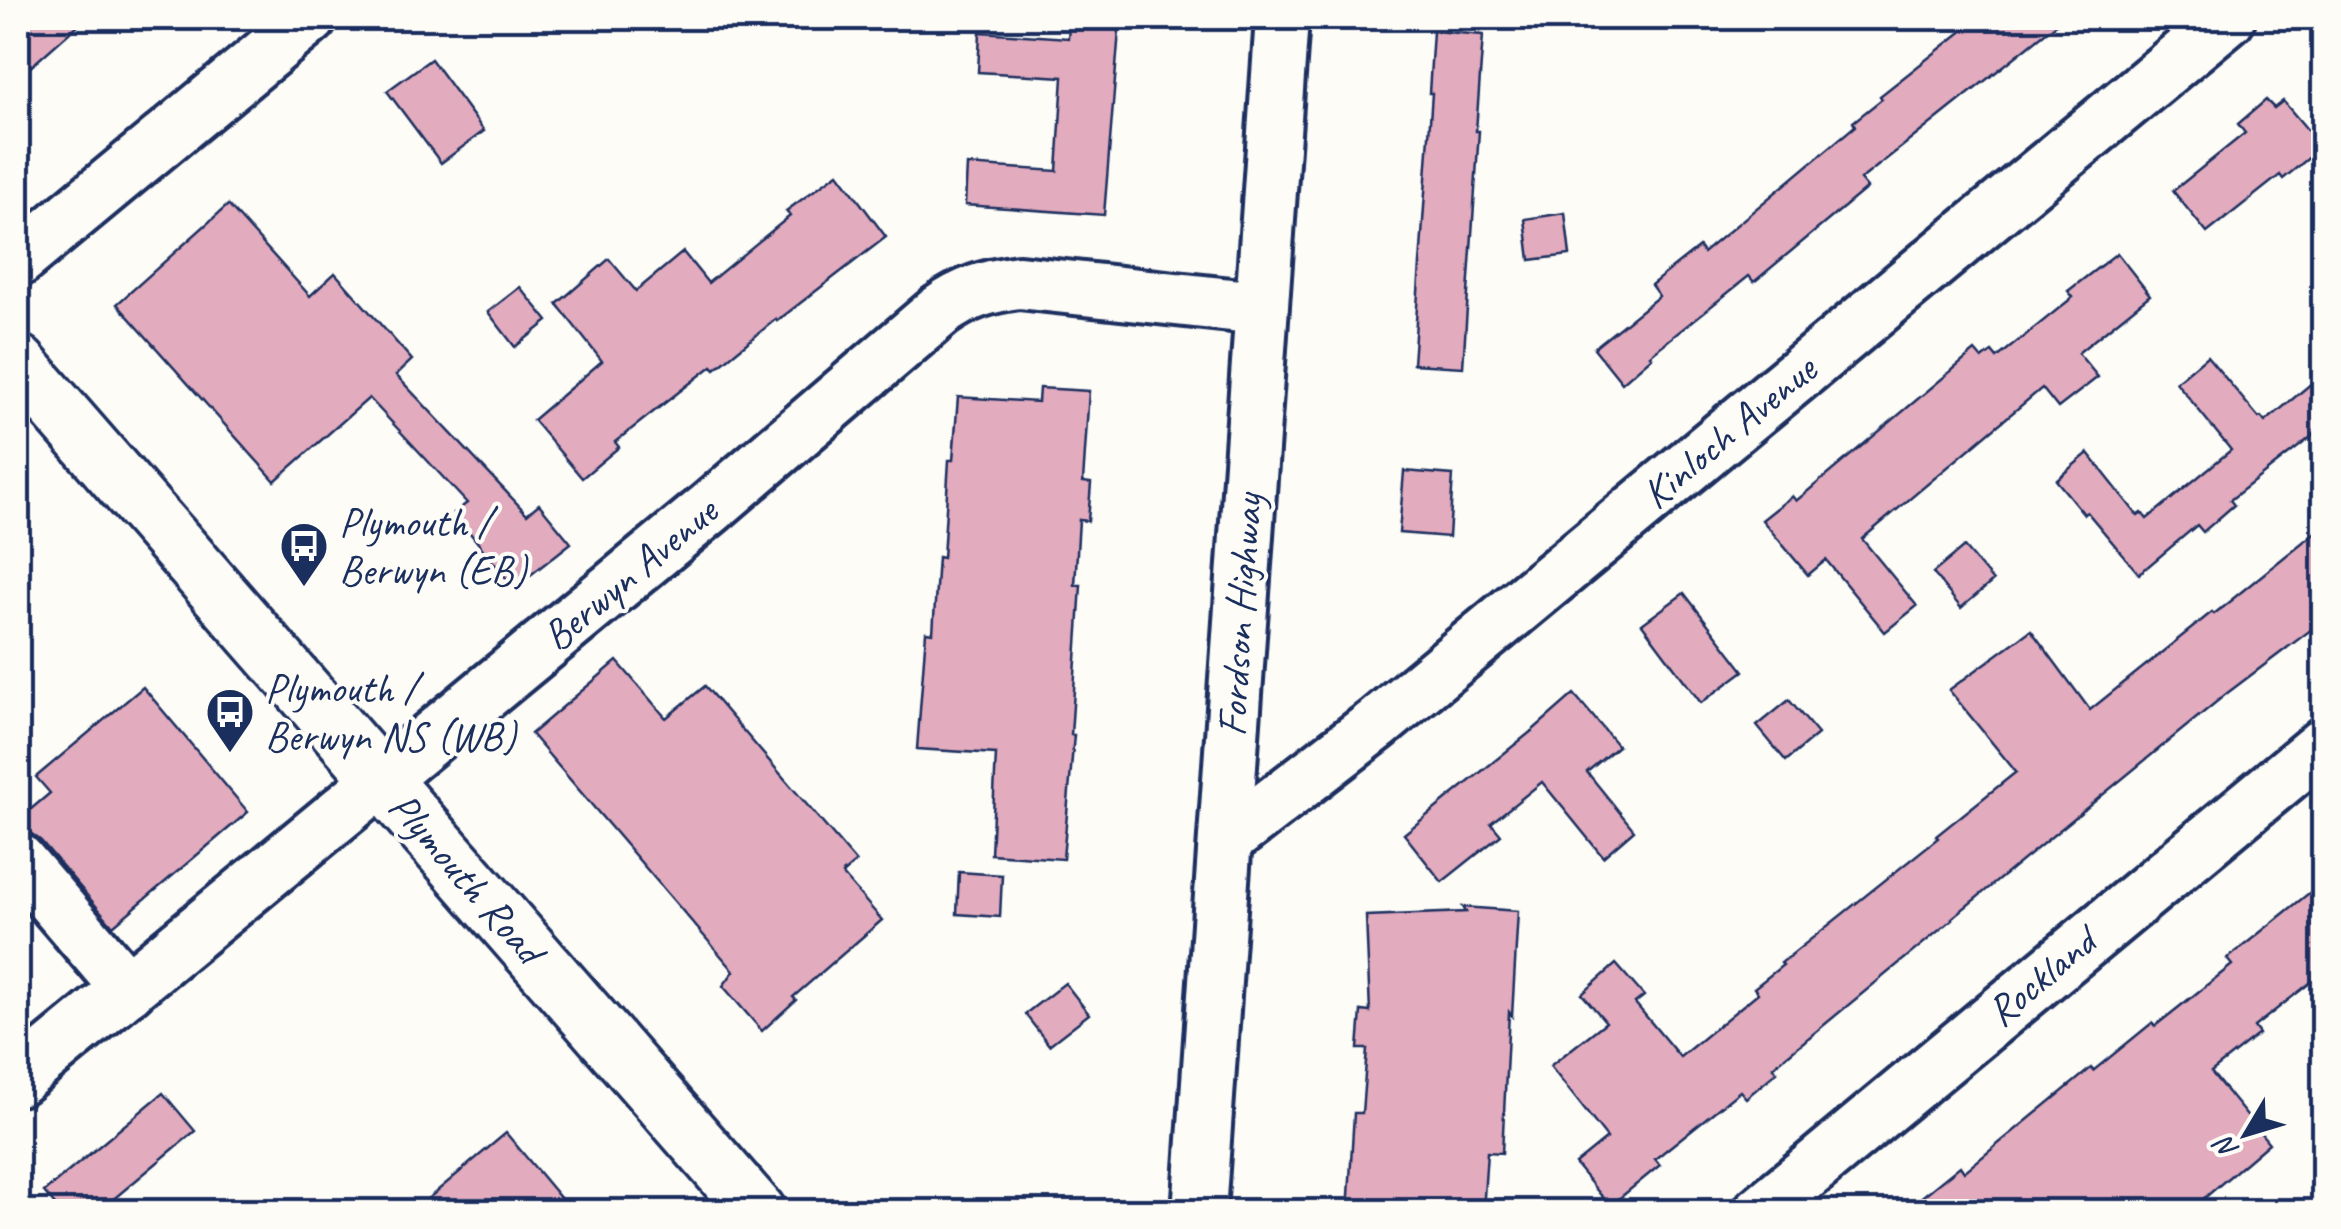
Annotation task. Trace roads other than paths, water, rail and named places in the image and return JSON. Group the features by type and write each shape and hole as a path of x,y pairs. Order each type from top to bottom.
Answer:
{"main road":[{"name":"Plymouth Road","path":"18,362 758,1212"}],"street":[{"path":"18,260 310,18"},
{"name":"Fordson Highway","path":"1199,1212 1282,18"},
{"name":"Kinloch Avenue","path":"1225,842 1392,712 2228,18"},
{"name":"Berwyn Avenue","path":"18,1079 710,508 959,297 988,286 1019,282 1260,308"},
{"name":"Rockland","path":"1760,1212 2324,744"},
{"path":"18,860 128,988"}],"place":[{"name":"Plymouth / Berwyn (EB)","path":"304,588"},
{"name":"Plymouth / Berwyn NS (WB)","path":"230,754"}]}
